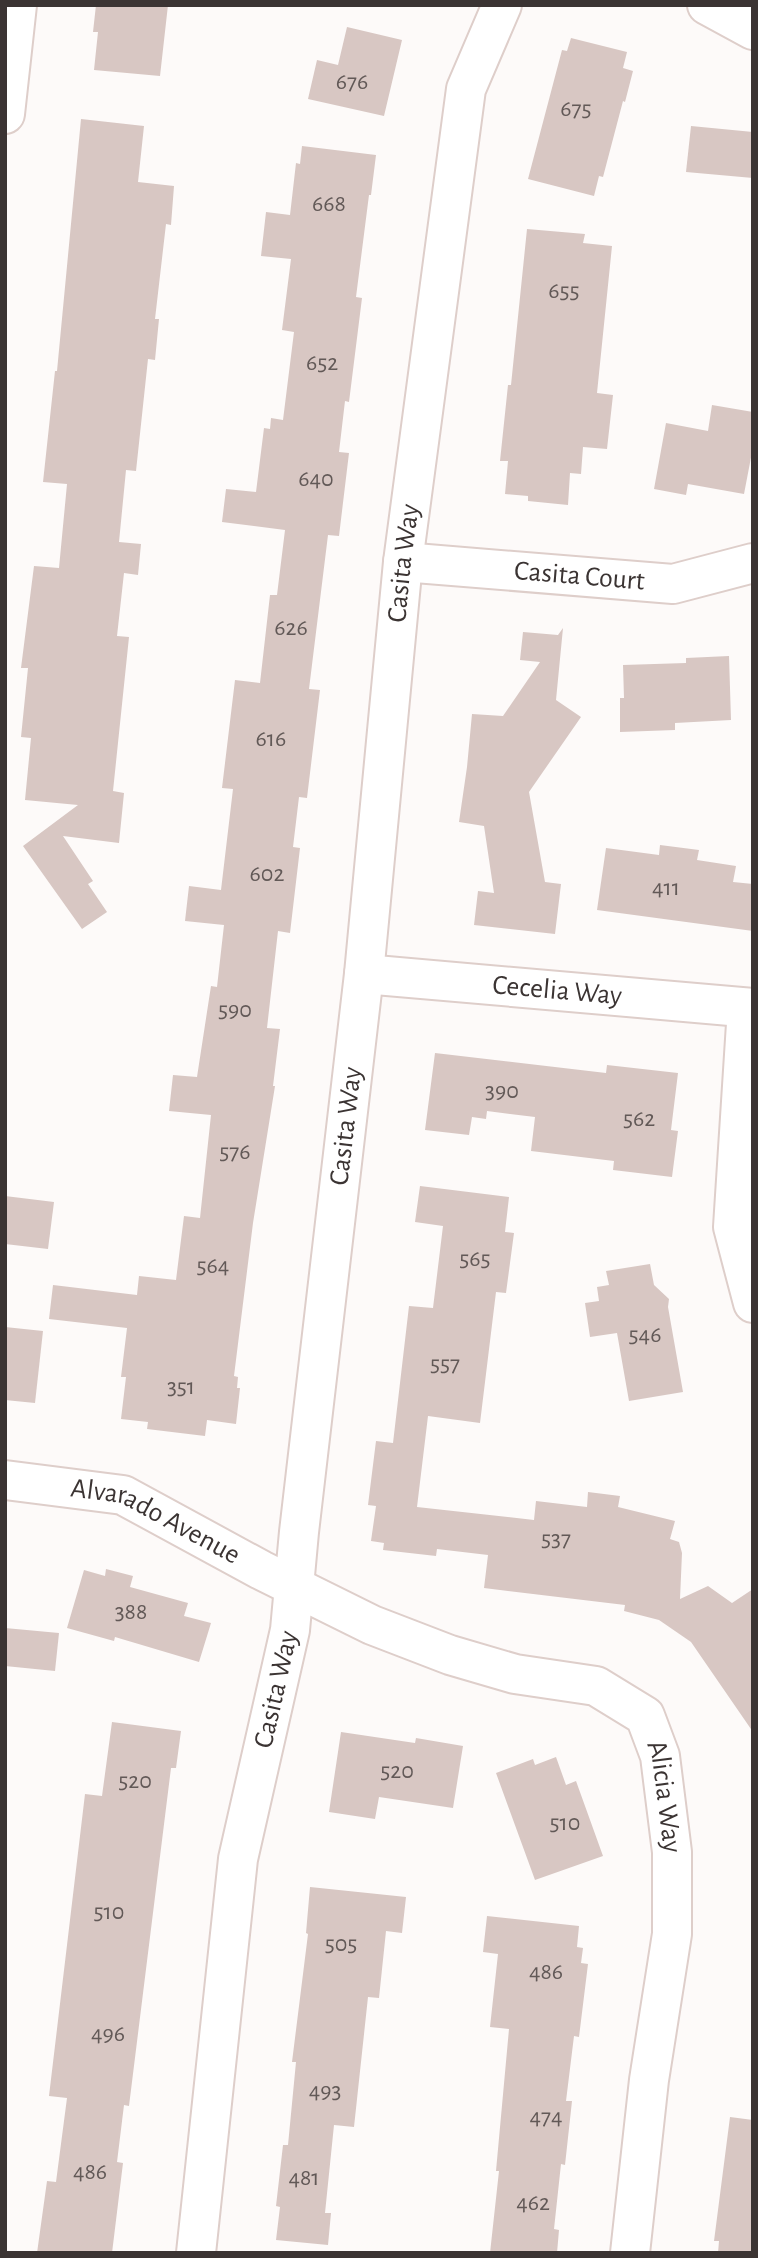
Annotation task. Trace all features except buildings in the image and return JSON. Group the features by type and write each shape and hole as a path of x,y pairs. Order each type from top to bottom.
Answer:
{"street":[{"path":"5,114 17,5"},
{"name":"Casita Way","path":"196,2253 238,1859 290,1630 364,974 403,562 466,89 502,5"},
{"path":"707,5 753,30"},
{"name":"Casita Court","path":"403,562 673,584 753,563"},
{"name":"Cecelia Way","path":"364,974 750,1008"},
{"path":"750,1008 733,1227 753,1303"},
{"name":"Alvarado Avenue","path":"5,1479 123,1496 295,1587"},
{"name":"Alicia Way","path":"295,1587 372,1625 450,1655 515,1674 596,1686 645,1716 660,1756 672,1852 671,1934 649,2080 630,2253"}]}
